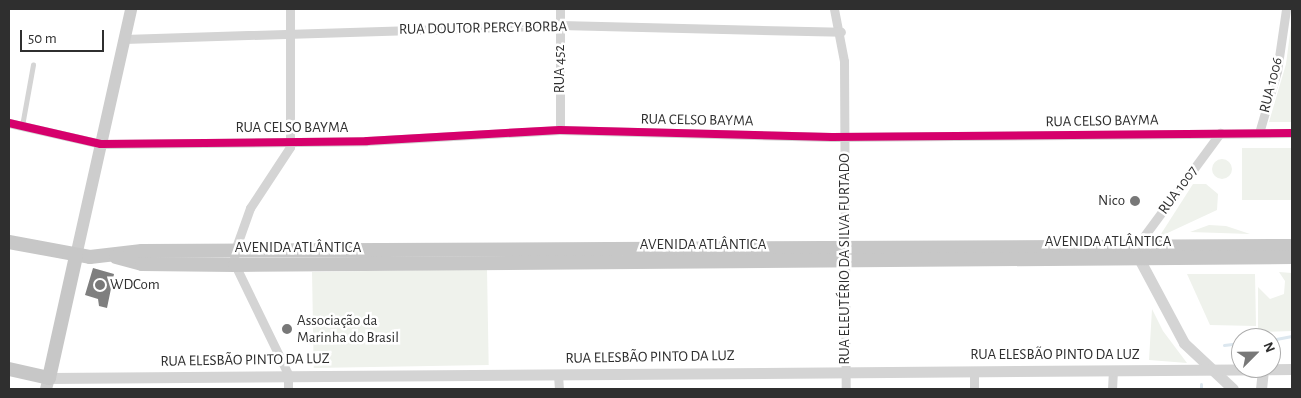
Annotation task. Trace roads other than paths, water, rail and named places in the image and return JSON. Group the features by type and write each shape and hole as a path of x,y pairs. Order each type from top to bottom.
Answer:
{"main road":[{"path":"48,383 131,9"},
{"name":"AVENIDA ATLÂNTICA","path":"9,242 76,256 142,258 746,256 990,253 1136,253 1292,257"},
{"name":"AVENIDA ATLÂNTICA","path":"1136,253 1292,246"},
{"name":"RUA ELESBÃO PINTO DA LUZ","path":"9,368 48,383"}],"street":[{"path":"288,389 288,374 235,259 250,208 284,159 290,142 290,9"},
{"name":"RUA 452","path":"560,9 560,130"},
{"name":"RUA ELEUTÉRIO DA SILVA FURTADO","path":"836,9 841,32 845,137 846,389"},
{"name":"RUA 1006","path":"1259,133 1277,71 1286,9"},
{"name":"RUA DOUTOR PERCY BORBA","path":"124,39 560,26 841,32"},
{"name":"RUA CELSO BAYMA","path":"9,123 102,144 290,142 560,130 845,137 1292,132"},
{"name":"RUA 1007","path":"1136,253 1220,133"},
{"path":"1136,253 1151,277 1176,331 1212,370 1233,389"},
{"name":"RUA ELESBÃO PINTO DA LUZ","path":"48,383 288,374 558,375 846,370 1113,372 1231,370"},
{"path":"974,372 974,389"},
{"path":"1112,389 1113,372"},
{"path":"558,375 559,389"}],"lane":[{"path":"22,126 33,65"}],"waterway":[{"path":"1281,338 1292,336"},
{"path":"1224,345 1231,344"},
{"path":"1201,384 1201,389"}],"place":[{"name":"Nico","path":"1135,201"},
{"name":"WDCom","path":"100,285"},
{"name":"Associação da Marinha do Brasil","path":"287,329"}]}
